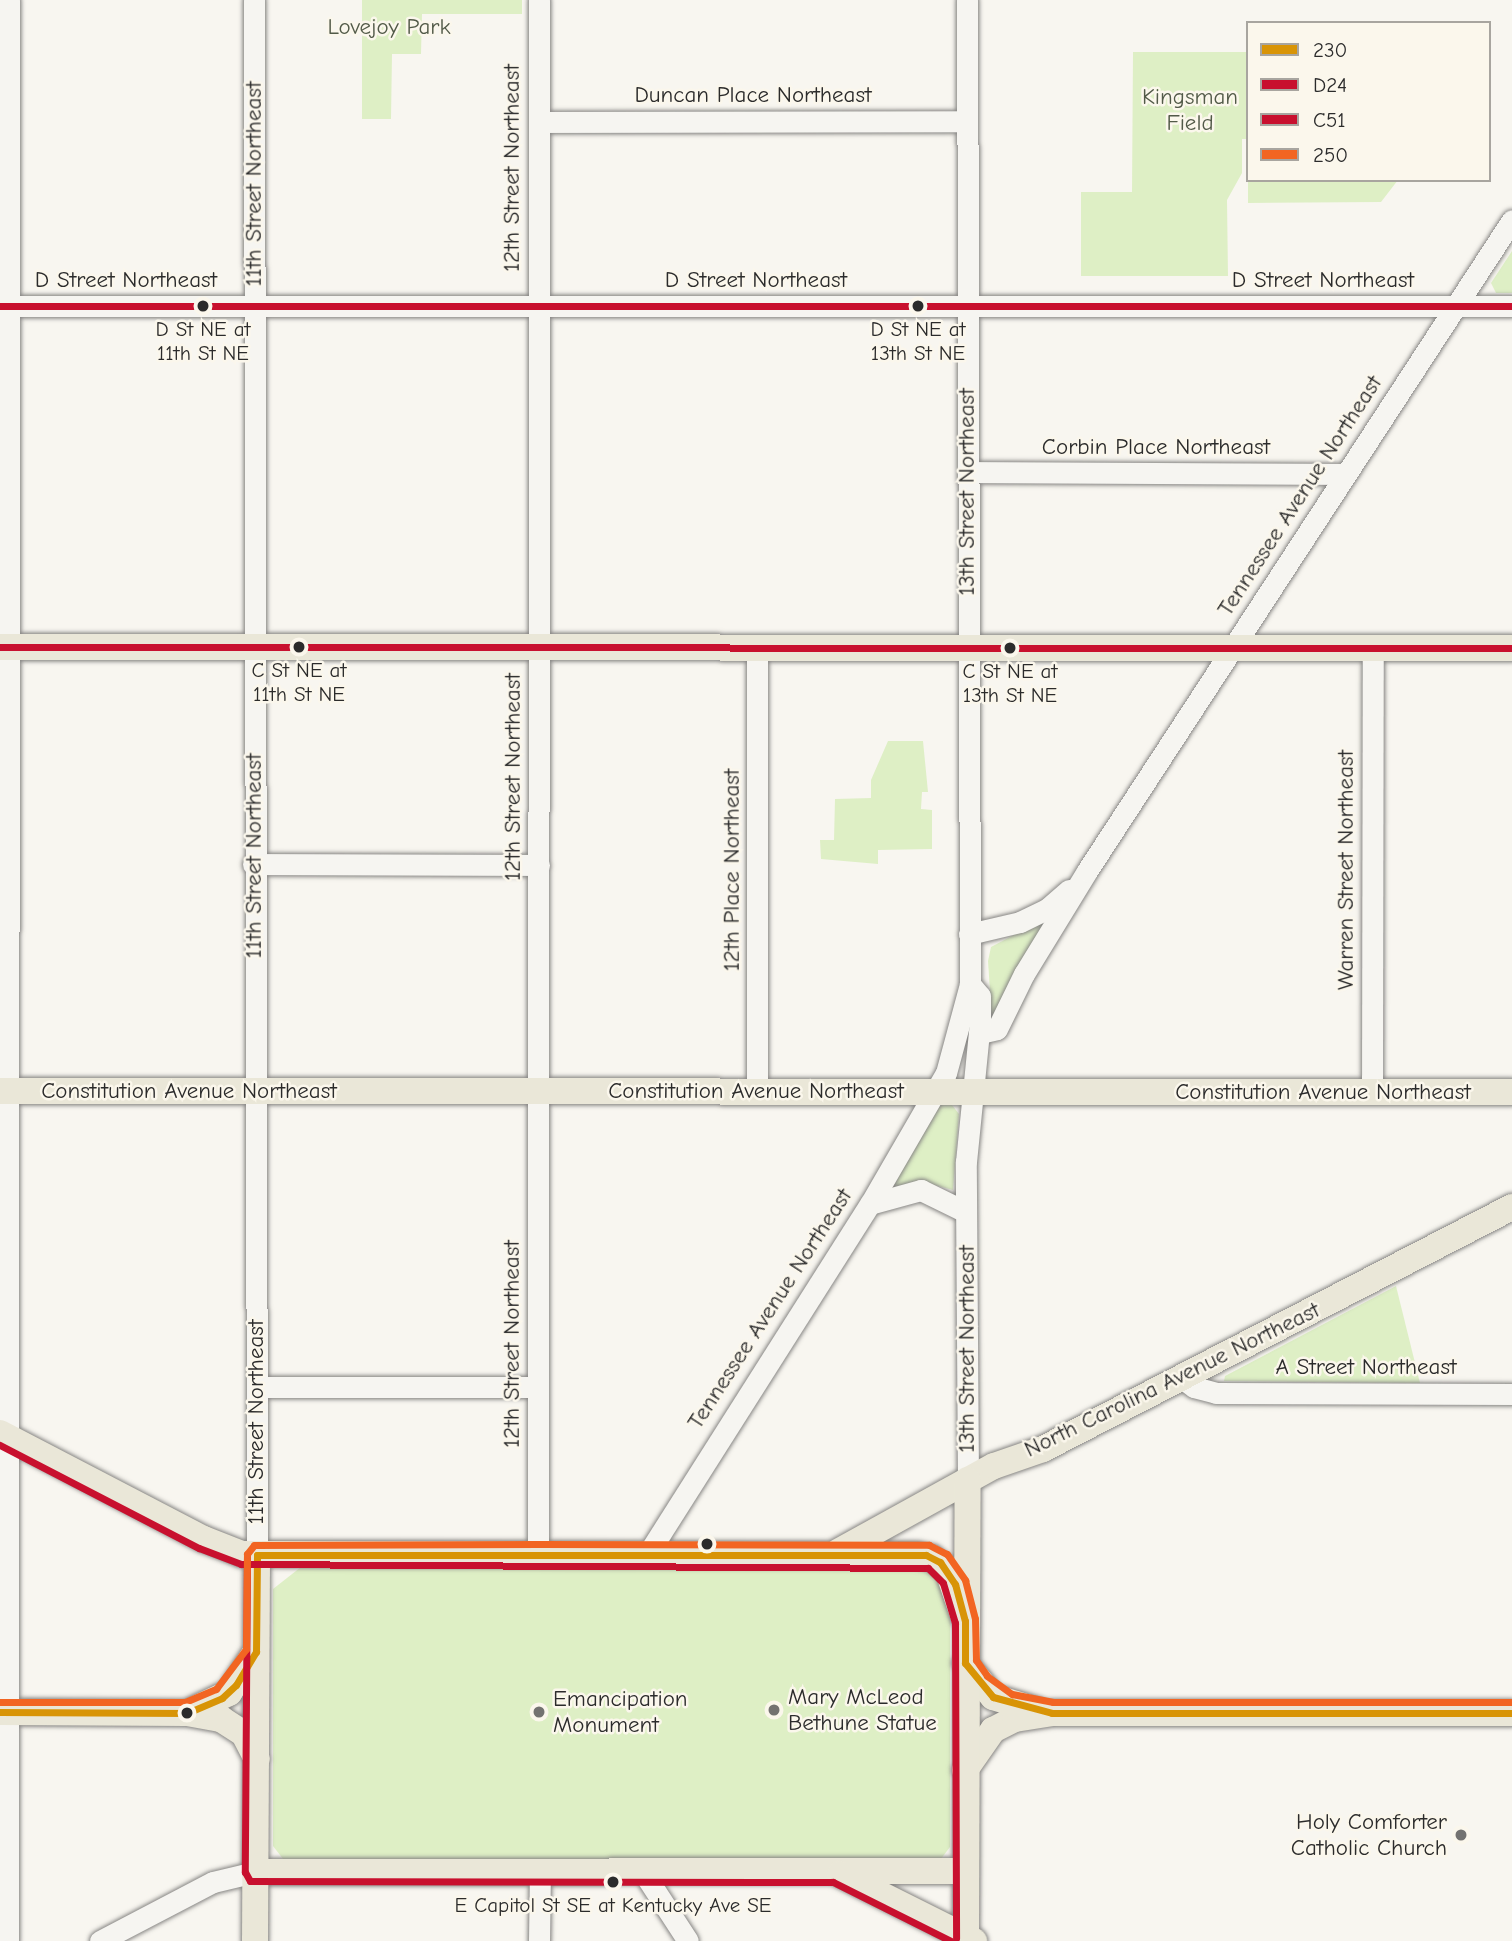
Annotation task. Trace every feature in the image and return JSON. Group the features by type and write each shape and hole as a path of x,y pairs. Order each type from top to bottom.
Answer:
{"main road":[{"path":"4,647 1512,648"},
{"name":"Constitution Avenue Northeast","path":"4,1091 1512,1092"},
{"name":"North Carolina Avenue Northeast","path":"833,1555 1003,1462 1043,1449 1512,1206"},
{"path":"4,1434 204,1539 237,1553 833,1555 932,1558 952,1577 965,1621"},
{"name":"13th Street Northeast","path":"968,1480 970,1589 965,1621 965,1871 968,1940"},
{"name":"11th Street Northeast","path":"255,1941 257,1555"},
{"path":"187,1713 229,1693 256,1652"},
{"path":"965,1664 993,1697 1052,1713"},
{"path":"4,1712 187,1713 229,1722 244,1734 257,1759"},
{"path":"965,1770 993,1730 1015,1720 1052,1713 1512,1713"},
{"path":"835,1871 968,1940"},
{"path":"255,1872 965,1871"}],"street":[{"path":"8,1941 4,1712 4,306 9,0"},
{"name":"11th Street Northeast","path":"254,0 257,1555"},
{"name":"12th Street Northeast","path":"538,1554 539,0"},
{"name":"13th Street Northeast","path":"935,1091 952,1057 971,984 967,648 967,0"},
{"name":"Duncan Place Northeast","path":"539,122 967,121"},
{"name":"Tennessee Avenue Northeast","path":"980,1033 997,1029 1024,974 1087,871 1343,474 1512,220"},
{"name":"D Street Northeast","path":"4,306 1512,306"},
{"name":"Corbin Place Northeast","path":"968,472 1343,474"},
{"name":"12th Place Northeast","path":"757,648 757,1091"},
{"name":"Warren Street Northeast","path":"1372,1092 1373,648"},
{"path":"254,864 539,864"},
{"name":"Tennessee Avenue Northeast","path":"969,934 997,931 1047,909 1087,871"},
{"name":"13th Street Northeast","path":"968,1480 966,1212 980,1033 979,996 971,984"},
{"name":"Tennessee Avenue Northeast","path":"647,1555 870,1204 935,1091"},
{"path":"870,1204 921,1190 966,1212"},
{"name":"A Street Northeast","path":"1182,1378 1194,1387 1216,1393 1512,1394"},
{"path":"257,1387 538,1387"},
{"path":"100,1941 213,1882 255,1872"},
{"path":"540,1872 540,1941"},
{"path":"643,1872 688,1941"}],"green space":[{"name":"Lovejoy Park","path":"362,0 522,0 522,14 422,14 421,54 392,54 391,119 362,119"},
{"name":"Kingsman Field","path":"1133,52 1246,52 1246,139 1242,139 1242,173 1227,200 1228,276 1081,276 1081,192 1132,192"},
{"path":"1248,182 1396,182 1381,202 1248,203"},
{"path":"1512,251 1512,293 1496,293 1491,283"},
{"path":"888,741 923,741 928,792 922,792 921,809 932,810 932,849 878,850 878,864 821,859 820,840 834,840 835,799 871,798 871,780"},
{"path":"1053,914 992,1021 988,961 991,947"},
{"path":"941,1104 952,1105 959,1114 953,1190 923,1182 890,1187"},
{"path":"1396,1286 1420,1383 1224,1381 1225,1376"},
{"path":"301,1567 923,1568 950,1585 950,1847 934,1868 290,1868 273,1846 273,1589"}],"transit line":[{"name":"D24","path":"0,306 1512,306"},
{"name":"D24","path":"0,647 1512,648"},
{"name":"C51","path":"0,1445 199,1548 241,1564 928,1568 943,1583 955,1623 956,1938"},
{"name":"250","path":"0,1702 185,1702 216,1689 246,1649 247,1554 254,1545 538,1544 929,1545 947,1554 965,1580 975,1619 976,1660 987,1676 1012,1694 1053,1702 1512,1702"},
{"name":"C51","path":"247,1555 245,1872 250,1881 833,1882 951,1941"},
{"name":"230","path":"257,1555 926,1555 940,1562 955,1584 965,1621 965,1663"},
{"name":"230","path":"0,1712 187,1713 222,1698 236,1685 256,1652 257,1555"},
{"name":"230","path":"965,1663 993,1697 1052,1713 1512,1713"}],"place":[{"name":"D St NE at 11th St NE","path":"203,306"},
{"name":"D St NE at 13th St NE","path":"918,306"},
{"name":"C St NE at 11th St NE","path":"299,647"},
{"name":"C St NE at 13th St NE","path":"1010,648"},
{"name":"Mary McLeod Bethune Statue","path":"774,1710"},
{"name":"Emancipation Monument","path":"539,1712"},
{"name":"Holy Comforter Catholic Church","path":"1461,1835"},
{"name":"E Capitol St SE at Kentucky Ave SE","path":"613,1882"}]}
